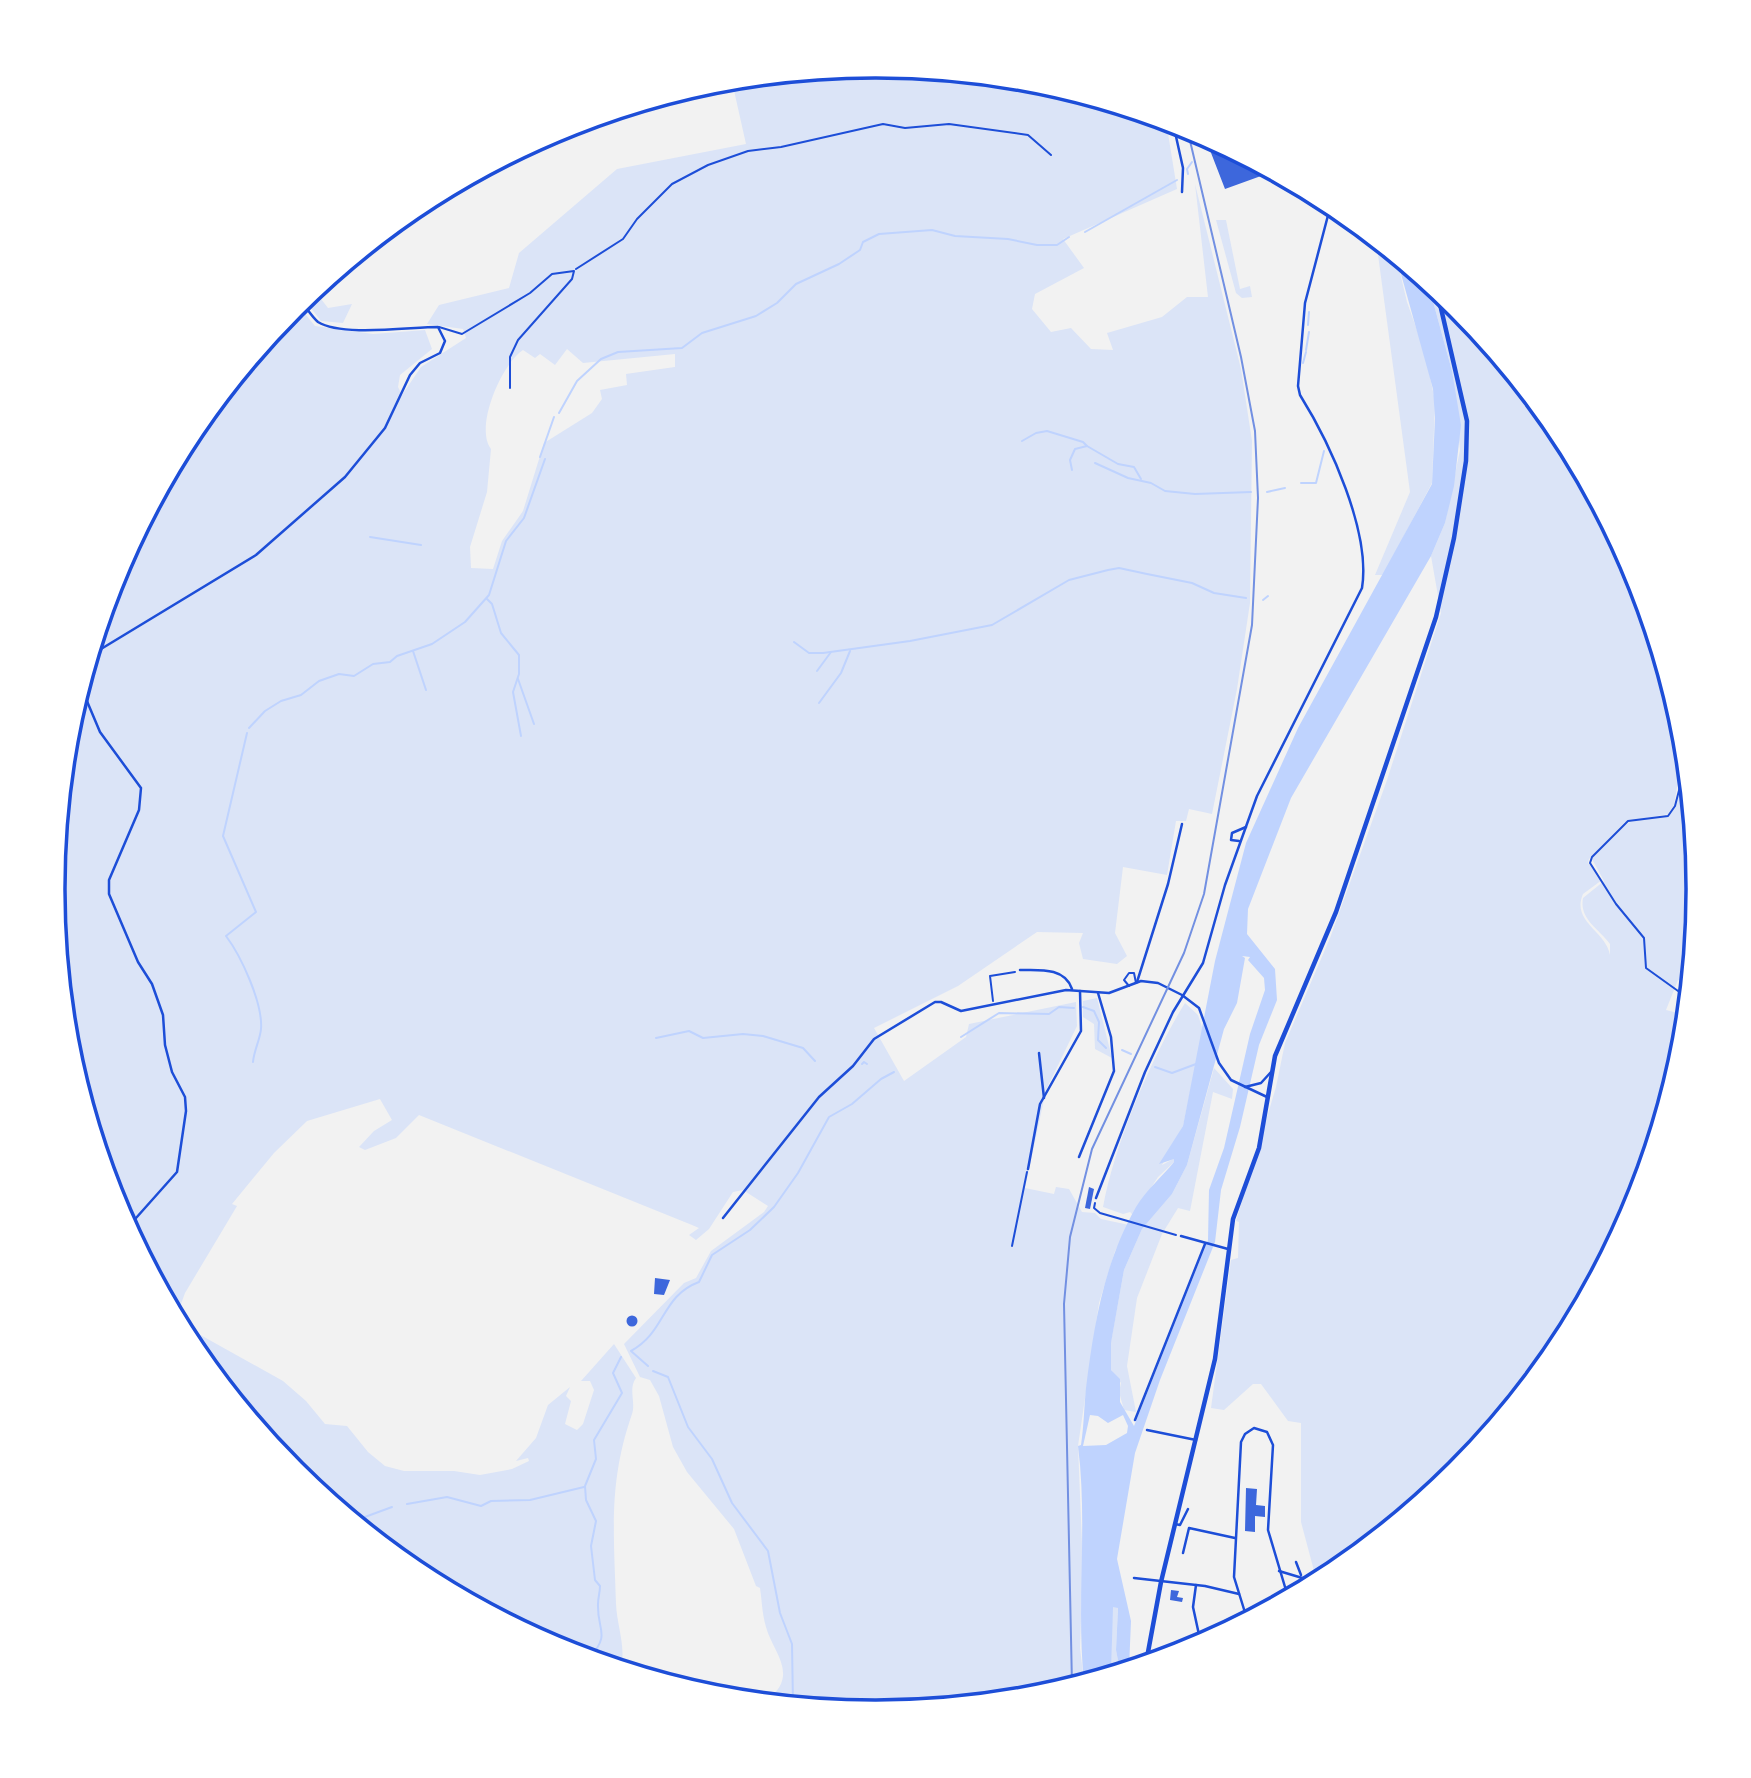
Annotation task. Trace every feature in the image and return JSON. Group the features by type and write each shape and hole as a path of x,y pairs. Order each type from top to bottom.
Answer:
{"main road":[{"path":"1148,1652 1161,1582 1216,1359 1228,1249 1236,1208 1259,1148 1272,1070 1281,1039 1325,939 1349,876 1436,617 1450,556 1468,437 1465,411 1441,308"}],"street":[{"path":"1176,136 1183,168 1182,192"},
{"path":"1096,1198 1145,1072 1180,993 1203,963 1241,840 1269,769 1355,607 1364,579 1351,500 1298,386 1305,303 1328,216"},
{"path":"102,649 256,555 345,477 386,428 414,370 443,350 445,341 438,327 378,331 342,327 319,323 308,310"},
{"path":"87,701 100,732 141,788 139,810 109,880 109,894 138,962 152,984 163,1015 169,1061 186,1104 177,1172 135,1219"},
{"path":"1136,984 1168,884 1182,824"},
{"path":"1241,840 1233,842 1231,835 1246,827"},
{"path":"1020,970 1054,972 1066,978 1072,989"},
{"path":"723,1218 819,1097 853,1066 880,1034 935,1002 961,1011 1072,989 1098,993 1117,992 1148,981 1162,984 1190,999 1203,1014 1215,1054 1226,1074 1242,1087 1267,1097"},
{"path":"1028,1169 1040,1104 1081,1031 1080,991"},
{"path":"1079,1157 1114,1071 1111,1037 1098,993"},
{"path":"1039,1053 1044,1098"},
{"path":"1251,1089 1261,1083 1272,1070"},
{"path":"1181,1236 1228,1249"},
{"path":"1135,1420 1205,1244"},
{"path":"1244,1611 1234,1577 1241,1442 1247,1431 1259,1428 1270,1435 1273,1445 1267,1526 1285,1588"},
{"path":"1147,1430 1196,1440"},
{"path":"1175,1524 1180,1525 1188,1509"},
{"path":"1183,1553 1189,1528 1235,1538"},
{"path":"1296,1562 1302,1577"},
{"path":"1279,1571 1302,1577"},
{"path":"1134,1578 1196,1585 1239,1594"},
{"path":"1196,1585 1193,1607 1198,1633"}],"lane":[{"path":"438,327 462,334 530,293 552,274 574,271 572,279 518,340 510,358 510,388"},
{"path":"1679,992 1646,968 1644,938 1621,911 1590,863 1592,857 1628,821 1668,816 1675,806 1680,788"},
{"path":"1130,986 1124,980 1129,972 1135,974 1136,984"}],"path":[{"path":"574,271 623,239 637,219 672,184 708,165 748,151 781,147 883,124 905,128 949,124 1028,135 1051,155"},
{"path":"993,1003 990,976 1020,970"},
{"path":"1012,1246 1028,1169"},
{"path":"1096,1198 1094,1208 1100,1213 1181,1236"}],"shaded area":[{"path":"876,78 981,85 1034,94 1085,106 1168,133 1177,189 1063,239 1084,268 1035,294 1032,309 1051,332 1071,328 1091,349 1113,350 1107,333 1162,317 1187,297 1208,297 1195,184 1241,369 1252,441 1250,603 1237,689 1212,814 1189,809 1186,821 1176,821 1167,875 1123,867 1115,933 1127,956 1117,964 1083,959 1079,943 1083,933 1037,932 958,986 874,1028 904,1081 966,1037 969,1024 1076,1002 1077,1026 1046,1090 1025,1188 1054,1194 1056,1187 1069,1189 1082,1212 1095,1213 1101,1219 1129,1225 1115,1251 1099,1303 1078,1446 1083,1568 1080,1648 1083,1672 981,1693 876,1700 774,1693 783,1677 783,1669 765,1622 760,1588 756,1586 734,1529 687,1472 673,1447 659,1396 650,1380 640,1377 624,1344 684,1283 696,1278 711,1251 764,1212 768,1206 743,1190 733,1192 709,1229 696,1240 689,1235 699,1228 419,1115 396,1138 365,1150 359,1147 374,1131 392,1120 380,1099 307,1121 274,1153 232,1204 237,1206 185,1293 180,1306 148,1248 108,1150 92,1099 72,995 66,942 66,836 80,731 92,679 126,579 148,530 201,439 232,395 305,313 315,326 373,334 425,330 432,349 400,375 398,387 402,395 421,367 466,338 463,329 427,324 439,305 509,288 519,253 617,169 746,144 734,91 822,80","holes":["567,349 583,363 675,354 675,367 626,374 627,385 600,390 602,399 592,413 544,443 523,511 502,541 493,569 471,568 470,547 487,492 491,449 487,439 488,411 499,381 515,357 523,350 535,358 540,354 555,365"]},
{"path":"1216,220 1226,220 1240,289 1250,286 1252,297 1242,298 1236,293"},
{"path":"1378,253 1399,271 1407,302 1425,353 1435,401 1432,483 1383,575 1375,575 1410,492"},
{"path":"321,298 328,308 352,304 343,323 321,321 311,308"},
{"path":"1433,301 1485,354 1519,395 1550,439 1603,530 1643,628 1671,731 1679,781 1674,805 1668,814 1625,822 1589,859 1588,863 1602,880 1583,894 1581,904 1585,919 1602,939 1610,955 1610,944 1590,923 1584,912 1583,898 1604,881 1592,859 1627,824 1661,817 1667,815 1672,812 1680,788 1685,836 1686,889 1685,942 1681,981 1678,980 1666,1010 1676,1013 1671,1047 1643,1150 1603,1248 1550,1339 1519,1383 1449,1462 1410,1499 1369,1532 1314,1571 1301,1522 1301,1423 1288,1421 1261,1384 1253,1384 1224,1410 1211,1408 1231,1260 1238,1258 1239,1222 1236,1221 1276,1087 1285,1043 1330,938 1386,783 1441,613 1431,556 1445,523 1460,450 1452,371"},
{"path":"1097,998 1112,1058 1095,1049 1094,1024 1083,1017 1083,1001"},
{"path":"1185,1003 1198,1015 1203,1030 1183,1126 1162,1165 1175,1158 1174,1162 1158,1177 1133,1215 1130,1212 1123,1214 1103,1207 1116,1156 1147,1075"},
{"path":"1214,1068 1233,1089 1232,1099 1213,1092 1190,1211 1178,1208 1162,1234 1137,1298 1127,1366 1136,1412 1124,1410 1119,1392 1121,1383 1111,1370 1111,1342 1124,1270 1142,1229 1172,1194 1187,1165"},
{"path":"197,1333 283,1381 306,1401 325,1424 347,1426 368,1452 385,1466 404,1471 454,1471 480,1475 512,1469 529,1461 528,1458 516,1461 536,1438 548,1405 570,1387 566,1396 571,1401 565,1424 577,1430 583,1424 594,1390 590,1381 581,1381 614,1344 636,1378 633,1387 633,1409 619,1463 614,1508 616,1604 622,1659 565,1638 517,1616 425,1563 382,1532 341,1499 266,1424 232,1383"},
{"path":"1112,1607 1118,1607 1116,1650 1118,1662 1111,1664"}],"water":[{"path":"1400,271 1433,301 1452,371 1461,425 1454,486 1445,523 1431,556 1291,798 1248,909 1247,934 1275,969 1277,1000 1259,1045 1240,1127 1221,1190 1215,1242 1160,1380 1135,1453 1117,1559 1131,1621 1129,1659 1118,1662 1116,1650 1118,1608 1113,1607 1111,1664 1083,1672 1082,1505 1078,1446 1081,1445 1089,1364 1097,1317 1108,1272 1136,1207 1174,1162 1174,1159 1159,1164 1183,1126 1215,961 1246,843 1298,728 1432,484 1435,418 1433,389","holes":["1242,956 1250,957 1248,960 1264,978 1265,990 1250,1034 1224,1148 1209,1190 1208,1240 1134,1426 1120,1402 1120,1379 1111,1370 1111,1343 1124,1270 1142,1229 1172,1194 1187,1165 1224,1029 1237,1003 1245,958","1090,1415 1098,1416 1108,1423 1123,1415 1128,1426 1127,1433 1106,1445 1083,1446"]}],"building":[{"path":"1210,151 1261,176 1225,189"},
{"path":"1089,1187 1094,1189 1090,1209 1085,1208"},
{"path":"655,1278 670,1280 664,1295 654,1294"},
{"path":"632,1316 636,1317 636,1325 632,1326 628,1325 627,1321 628,1317"},
{"path":"1246,1488 1257,1489 1256,1505 1265,1506 1265,1517 1255,1516 1255,1532 1245,1531"},
{"path":"1171,1590 1179,1591 1177,1597 1183,1598 1182,1602 1170,1600"}],"waterway":[{"path":"1188,174 1187,169 1192,162"},
{"path":"1085,232 1177,180"},
{"path":"559,413 577,381 601,359 618,352 682,348 702,333 756,316 777,303 796,284 839,264 860,250 863,242 879,234 932,230 955,236 1008,239 1037,245 1057,245 1069,237"},
{"path":"1308,325 1309,312"},
{"path":"1306,350 1309,332"},
{"path":"1303,363 1306,352"},
{"path":"540,457 554,417"},
{"path":"1022,441 1036,433 1047,431 1083,442 1087,446"},
{"path":"1072,470 1070,460 1075,449 1087,446 1118,464 1134,467 1141,479"},
{"path":"1301,483 1316,483 1324,451"},
{"path":"249,728 265,711 281,701 301,695 319,681 339,674 354,676 373,664 390,662 397,656 432,644 465,622 489,595 506,541 524,518 545,459"},
{"path":"1095,463 1128,478 1151,483 1165,491 1195,494 1251,492"},
{"path":"1267,492 1285,488"},
{"path":"370,537 421,545"},
{"path":"794,642 809,653 823,653 910,641 992,625 1069,580 1119,568 1192,583 1214,593 1246,598"},
{"path":"1263,600 1268,596"},
{"path":"487,599 492,604 501,633 519,655 519,674 513,692 521,736"},
{"path":"413,651 426,690"},
{"path":"819,703 841,673 850,651"},
{"path":"817,671 831,652"},
{"path":"518,679 534,724"},
{"path":"247,733 223,836 256,912 226,936 244,967 255,993 261,1018 253,1062"},
{"path":"961,1037 999,1013 1049,1014 1059,1007 1074,1008"},
{"path":"1083,1007 1094,1011 1099,1022 1098,1040 1106,1048"},
{"path":"656,1038 689,1031 703,1038 743,1034 763,1036 803,1048 815,1061"},
{"path":"1122,1050 1131,1054"},
{"path":"862,1064 867,1064"},
{"path":"1155,1067 1172,1073 1196,1064"},
{"path":"648,1366 631,1351 651,1334 677,1296 699,1282 712,1255 750,1230 774,1207 798,1173 829,1117 852,1104 881,1079 894,1072"},
{"path":"596,1650 602,1632 598,1613 600,1586 595,1580 591,1546 596,1521 586,1500 585,1486 596,1459 594,1440 622,1393 613,1373 621,1357"},
{"path":"653,1371 668,1377 688,1427 712,1459 732,1503 768,1551 780,1613 792,1644 793,1695"},
{"path":"407,1504 447,1497 481,1506 491,1501 530,1500 584,1487"},
{"path":"364,1517 392,1507"}],"railway":[{"path":"1072,1675 1064,1304 1070,1237 1092,1149 1184,953 1204,894 1252,625 1258,498 1255,431 1241,357 1190,142"}]}
